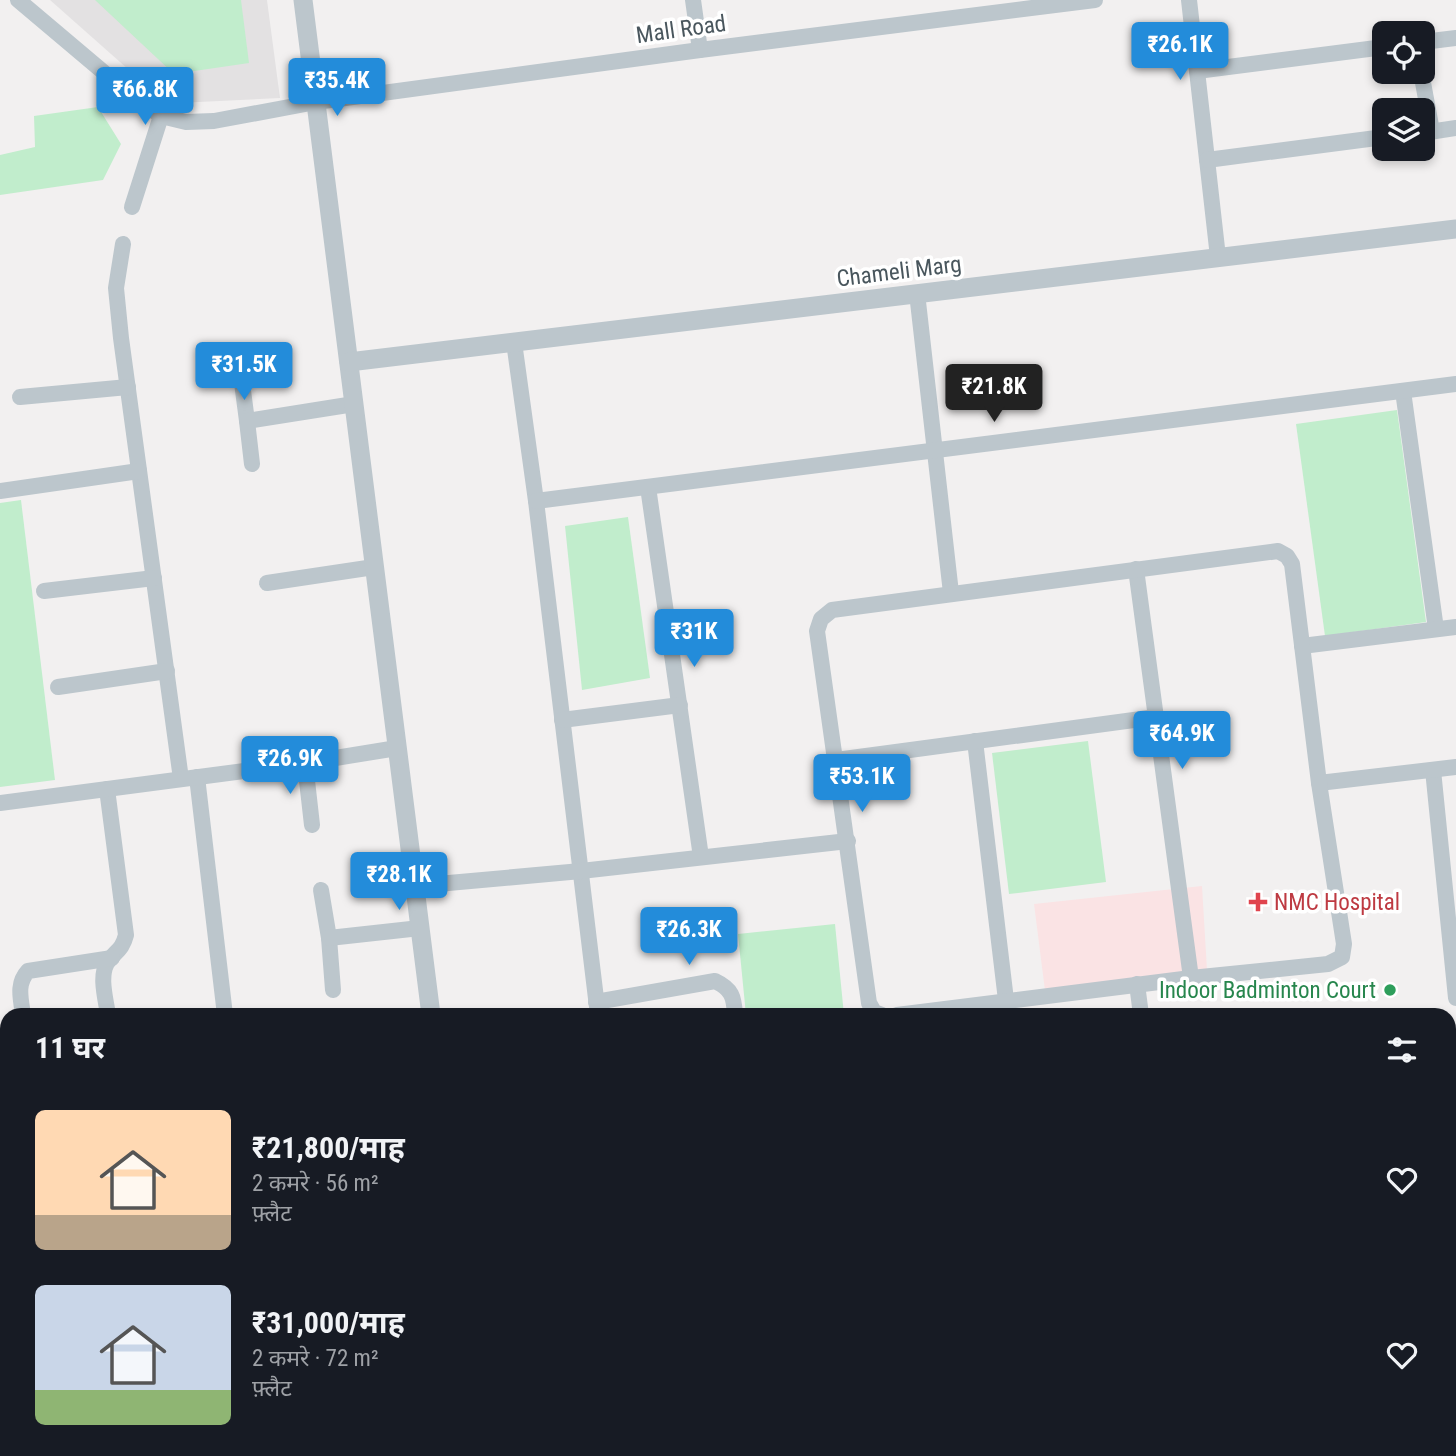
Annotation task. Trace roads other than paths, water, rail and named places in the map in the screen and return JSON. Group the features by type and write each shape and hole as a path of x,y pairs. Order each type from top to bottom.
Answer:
{"street":[{"path":"18,0 134,97 161,116 132,206"},
{"path":"303,0 430,1008"},
{"path":"693,0 700,50"},
{"name":"Mall Road","path":"161,116 186,122 214,121 316,102 700,50 971,8 1095,0"},
{"path":"1189,0 1218,257"},
{"path":"1435,41 1456,38"},
{"path":"1197,71 1372,49"},
{"path":"1435,131 1456,128"},
{"path":"1207,160 1372,139"},
{"name":"Chameli Marg","path":"349,362 1456,229"},
{"path":"122,244 116,288 139,471 167,671 189,778 224,1008"},
{"path":"917,293 951,593"},
{"path":"514,342 536,501 597,1008"},
{"path":"242,383 253,464"},
{"path":"536,501 1456,384"},
{"path":"20,397 128,387"},
{"path":"1403,391 1436,629"},
{"path":"247,421 354,404"},
{"path":"0,491 139,471"},
{"path":"648,487 701,858"},
{"path":"872,1008 817,631 821,619 832,610 951,593 1278,551 1287,556 1292,564 1344,944 1342,957 1328,964 948,1008"},
{"path":"267,583 374,567"},
{"path":"1136,569 1191,978"},
{"path":"44,591 154,578"},
{"path":"1302,646 1456,627"},
{"path":"58,687 167,671"},
{"path":"562,720 680,705"},
{"path":"836,760 1156,717"},
{"path":"975,741 1006,1000"},
{"path":"0,803 305,763 397,748"},
{"path":"305,763 312,825"},
{"path":"1320,783 1456,767"},
{"path":"1433,770 1450,874 1456,998"},
{"path":"107,789 126,935 123,946 105,967 107,1008"},
{"path":"415,886 581,871 848,841"},
{"path":"321,890 329,938 333,990"},
{"path":"329,938 420,928"},
{"path":"22,1008 20,988 22,978 28,971 111,958"},
{"path":"601,1008 715,981 726,986 733,996 734,1008"},
{"path":"1137,984 1140,1008"}],"place":[{"name":"NMC Hospital","path":"1258,902"},
{"name":"Indoor Badminton Court","path":"1390,990"}]}
